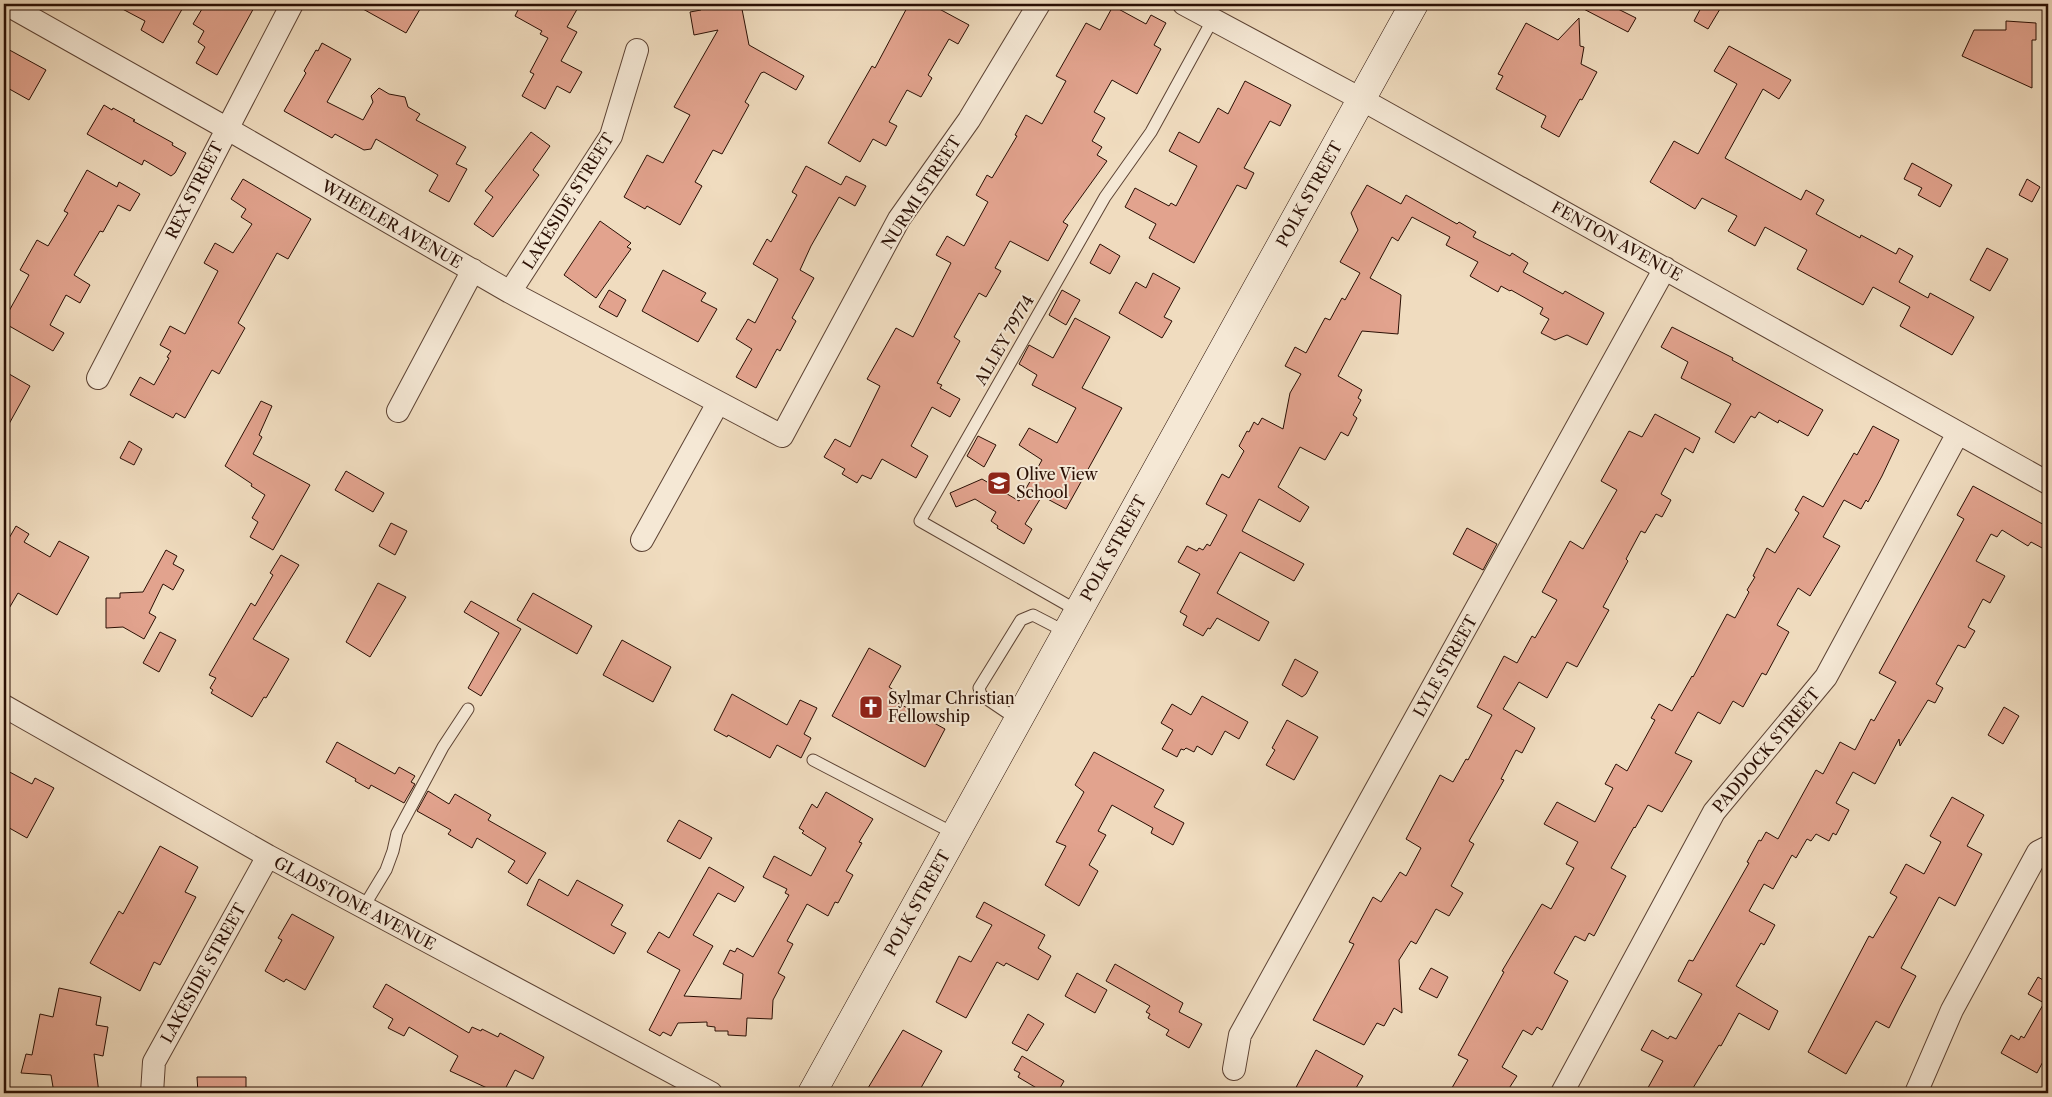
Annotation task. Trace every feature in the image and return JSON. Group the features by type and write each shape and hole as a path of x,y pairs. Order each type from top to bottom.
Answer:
{"street":[{"name":"WHEELER AVENUE","path":"6,4 510,292 782,436"},
{"name":"REX STREET","path":"98,378 292,4"},
{"name":"NURMI STREET","path":"782,436 899,219 968,120 1039,4"},
{"name":"FENTON AVENUE","path":"1184,4 1361,99 2048,483"},
{"name":"POLK STREET","path":"812,1093 1414,4"},
{"name":"LAKESIDE STREET","path":"510,292 611,136 637,50"},
{"name":"LYLE STREET","path":"1234,1069 1240,1035 1665,268"},
{"path":"398,411 473,270"},
{"path":"642,540 718,403"},
{"name":"PADDOCK STREET","path":"1562,1093 1714,812 1826,677 1958,433"},
{"name":"GLADSTONE AVENUE","path":"4,706 268,856 711,1093"},
{"path":"1916,1093 1952,1010 2038,852 2048,847"},
{"name":"LAKESIDE STREET","path":"152,1093 154,1062 268,856"}],"lane":[{"name":"ALLEY 79774","path":"1072,622 920,521 1105,197 1151,132 1213,19"},
{"path":"1018,720 981,695 979,688 1021,620 1033,615 1072,622"},
{"path":"364,908 386,870 394,851 397,833 443,747 468,709"},
{"path":"813,760 955,834"}],"building":[{"path":"113,4 185,4 163,43 141,30 145,21"},
{"path":"205,4 256,4 217,75 196,63 205,47 198,42 204,31 193,24"},
{"path":"354,4 423,4 406,33"},
{"path":"521,4 580,4 567,27 577,32 561,61 582,72 570,93 557,86 545,109 522,96 534,74 530,72 548,38 540,34 542,31 515,16"},
{"path":"700,4 741,4 749,45 804,76 796,90 764,72 761,73 745,102 749,105 722,154 713,150 695,182 702,186 680,225 647,206 645,209 624,197 647,155 663,163 690,115 674,107 718,30 694,35 690,12 701,10"},
{"path":"909,4 930,4 969,25 958,44 949,39 928,75 932,78 921,97 907,90 889,122 897,126 886,146 873,139 860,162 828,143 872,66 875,68"},
{"path":"1574,4 1608,4 1636,18 1628,32"},
{"path":"1703,4 1723,4 1708,29 1694,21"},
{"path":"1113,6 1146,24 1151,15 1166,23 1154,45 1161,49 1137,94 1112,80 1094,112 1105,118 1092,141 1102,147 1097,155 1107,161 1063,222 1068,225 1048,261 1010,241 995,268 1001,271 986,297 979,293 954,337 960,341 937,383 942,385 940,388 960,399 950,417 932,407 911,446 928,456 916,478 882,459 871,479 862,475 857,483 842,474 845,469 824,457 835,439 850,447 880,386 867,379 896,328 913,337 951,263 936,255 947,236 964,246 988,202 976,195 987,175 992,178 1017,136 1015,135 1026,115 1042,124 1066,81 1056,76 1086,23 1100,30"},
{"path":"1579,18 1580,46 1584,47 1581,64 1597,72 1559,137 1541,127 1546,116 1496,89 1503,76 1498,74 1526,23 1558,40"},
{"path":"2006,21 2036,23 2036,40 2032,40 2032,88 1962,56 1974,30 2006,30"},
{"path":"322,43 351,59 327,102 363,120 373,102 371,96 379,88 389,94 405,97 408,107 420,114 416,120 466,147 456,164 467,169 449,202 429,191 438,175 376,139 371,149 364,150 335,134 332,138 284,111 306,73 304,71"},
{"path":"1729,46 1791,80 1779,99 1763,89 1725,158 1801,200 1806,190 1824,200 1816,214 1860,238 1861,235 1896,254 1899,248 1913,256 1899,282 1928,298 1930,293 1974,317 1952,355 1900,326 1910,307 1873,287 1863,305 1797,269 1807,250 1765,227 1755,246 1728,231 1737,216 1702,198 1695,209 1650,182 1674,141 1698,154 1737,84 1714,71"},
{"path":"4,47 46,70 29,100 4,86"},
{"path":"1245,81 1291,105 1280,126 1270,121 1244,168 1254,173 1246,189 1237,185 1194,263 1149,238 1156,224 1125,207 1135,188 1169,206 1171,203 1176,206 1197,166 1169,151 1179,132 1199,143 1218,108 1228,114"},
{"path":"104,105 135,120 133,121 173,143 172,145 186,153 175,173 171,176 144,160 142,165 87,134"},
{"path":"531,132 550,146 533,170 539,175 493,237 474,224 493,197 485,191"},
{"path":"1912,163 1952,185 1940,207 1918,195 1922,188 1904,179"},
{"path":"806,166 841,185 846,176 866,186 855,206 839,197 811,246 800,270 814,278 792,318 796,321 780,351 777,349 756,388 736,377 752,349 736,339 748,319 755,323 778,279 753,264 767,239 771,242 797,195 792,192"},
{"path":"87,170 117,187 119,182 140,194 130,211 118,205 103,232 100,231 74,275 90,285 80,303 66,295 50,325 64,333 53,351 4,323 4,320 29,275 20,270 37,240 48,246 68,213 64,211"},
{"path":"243,179 311,219 288,259 277,253 238,323 245,328 219,374 212,370 185,418 176,413 173,418 130,395 140,377 154,385 171,351 160,345 170,326 185,334 218,271 204,263 215,243 233,253 252,224 241,217 246,209 231,199"},
{"path":"2027,179 2040,187 2032,202 2019,195"},
{"path":"1367,185 1401,204 1406,195 1457,224 1459,222 1476,232 1473,237 1510,256 1512,253 1528,263 1523,272 1563,294 1565,291 1604,313 1587,345 1567,335 1555,340 1541,333 1549,319 1540,314 1543,308 1511,290 1501,286 1498,292 1470,276 1478,262 1446,245 1450,237 1412,217 1398,241 1392,237 1370,278 1401,295 1398,334 1362,331 1338,376 1362,390 1358,398 1361,400 1353,415 1357,418 1348,436 1341,432 1325,460 1300,447 1278,487 1309,507 1300,522 1259,499 1242,531 1304,564 1294,581 1240,552 1217,593 1269,622 1259,641 1217,618 1203,636 1183,625 1187,616 1180,612 1200,574 1178,562 1187,546 1197,551 1199,548 1203,550 1207,544 1210,546 1227,515 1206,504 1222,474 1229,478 1244,451 1239,446 1254,422 1258,425 1262,418 1283,429 1290,393 1301,374 1285,366 1295,347 1306,353 1325,318 1330,320 1342,298 1345,300 1360,273 1340,262 1358,230 1351,213"},
{"path":"600,221 631,243 627,247 631,249 596,298 564,275"},
{"path":"1100,244 1120,256 1110,274 1090,263"},
{"path":"1987,248 2008,259 1990,291 1970,280"},
{"path":"663,270 706,293 701,301 717,309 698,342 642,311"},
{"path":"1153,273 1180,288 1164,317 1172,321 1162,338 1119,313 1136,282 1146,288"},
{"path":"609,290 626,300 617,317 599,307"},
{"path":"1062,290 1080,300 1066,325 1049,315"},
{"path":"1075,318 1110,337 1082,388 1122,408 1066,509 1042,496 1025,524 1032,529 1024,544 997,528 998,526 991,521 996,512 975,499 956,507 950,493 982,479 1019,501 1042,460 1019,445 1029,428 1057,443 1076,408 1032,385 1037,375 1019,364 1029,345 1053,358"},
{"path":"1672,327 1733,358 1732,360 1823,410 1808,436 1779,420 1778,423 1759,412 1755,418 1751,416 1734,443 1715,432 1731,404 1681,378 1688,362 1661,347"},
{"path":"4,371 30,386 4,433"},
{"path":"261,401 272,406 259,435 262,437 253,454 310,485 273,550 250,537 258,522 252,518 265,495 225,466"},
{"path":"1655,414 1700,438 1693,453 1685,448 1661,494 1671,500 1662,517 1656,514 1645,533 1641,531 1626,559 1628,561 1603,607 1609,610 1577,667 1567,662 1547,698 1519,682 1503,709 1535,728 1522,753 1516,750 1501,779 1504,780 1469,841 1474,844 1451,886 1463,893 1449,916 1436,909 1416,944 1411,941 1399,960 1402,1013 1394,1008 1384,1026 1377,1023 1364,1045 1313,1020 1354,944 1349,942 1373,897 1381,902 1400,872 1406,876 1421,848 1406,839 1440,775 1453,782 1466,759 1468,760 1492,715 1477,707 1504,656 1517,663 1532,636 1535,638 1557,600 1542,592 1570,541 1583,549 1617,490 1601,481 1629,431 1642,437"},
{"path":"1873,426 1899,440 1868,502 1866,500 1861,509 1844,500 1823,537 1840,546 1810,596 1798,588 1777,625 1789,632 1766,675 1762,673 1743,707 1733,701 1720,724 1698,712 1675,753 1692,761 1662,812 1648,805 1611,868 1626,876 1594,936 1589,933 1585,941 1575,936 1554,973 1568,981 1542,1030 1537,1027 1532,1035 1523,1030 1502,1067 1517,1076 1506,1093 1449,1093 1468,1060 1458,1055 1504,972 1502,971 1542,904 1551,909 1574,868 1566,864 1578,842 1544,824 1557,802 1595,822 1613,788 1605,784 1616,764 1627,771 1655,720 1651,718 1659,704 1672,711 1727,614 1735,618 1749,592 1747,590 1755,577 1753,576 1767,548 1775,553 1799,513 1795,510 1803,496 1823,507 1854,453 1857,455"},
{"path":"978,436 996,445 984,467 967,456"},
{"path":"129,441 142,449 134,465 120,458"},
{"path":"346,471 384,493 373,512 335,490"},
{"path":"1973,486 2048,527 2048,540 2044,549 2031,542 2028,546 2002,530 1997,537 1991,534 1976,561 2005,576 1990,603 1983,599 1968,627 1975,631 1965,648 1958,645 1936,684 1943,688 1935,703 1928,700 1900,746 1899,739 1875,784 1853,772 1836,803 1849,810 1836,835 1833,833 1829,841 1816,834 1811,841 1807,839 1796,858 1792,855 1773,889 1764,884 1749,911 1775,925 1764,945 1761,943 1736,986 1778,1011 1769,1030 1739,1013 1721,1046 1719,1045 1690,1093 1645,1093 1663,1061 1641,1050 1652,1030 1668,1039 1670,1036 1676,1039 1702,994 1678,981 1689,960 1693,961 1749,863 1747,862 1759,840 1761,841 1766,832 1778,839 1816,770 1823,774 1840,742 1855,750 1871,719 1874,721 1896,682 1879,673 1964,519 1957,515"},
{"path":"391,523 407,531 395,555 379,546"},
{"path":"16,526 29,534 24,542 50,557 59,541 89,557 57,615 18,593 4,617 4,547"},
{"path":"1467,528 1497,544 1483,570 1453,554"},
{"path":"166,550 177,556 173,564 184,570 173,590 163,584 149,613 156,617 144,639 123,627 106,628 106,598 120,598 120,593 143,592"},
{"path":"281,555 299,565 253,639 289,659 266,698 264,697 252,717 211,693 213,690 210,688 216,678 209,675 251,603 255,606 273,575 270,573"},
{"path":"378,583 406,597 370,657 346,642"},
{"path":"533,593 592,626 577,654 517,620"},
{"path":"471,601 521,629 481,696 468,688 499,633 464,612"},
{"path":"160,632 176,640 159,672 143,663"},
{"path":"622,640 671,667 653,702 603,675"},
{"name":"Sylmar Christian Fellowship","path":"869,648 901,666 889,687 895,691 891,699 945,729 925,767 832,716"},
{"path":"1295,659 1318,672 1306,694 1302,697 1282,685"},
{"path":"732,694 787,725 800,700 817,708 804,734 811,738 801,758 777,745 770,758 728,735 727,737 714,730"},
{"path":"1202,696 1248,722 1239,739 1225,731 1212,755 1197,746 1194,752 1186,748 1184,750 1181,749 1177,757 1162,749 1173,730 1161,723 1172,704 1191,715"},
{"path":"2004,707 2019,716 2003,744 1988,735"},
{"path":"1287,720 1318,737 1294,780 1266,765 1275,750 1272,748"},
{"path":"337,742 395,774 399,767 415,776 411,782 415,784 404,803 371,785 369,789 355,781 356,779 326,762"},
{"path":"1094,752 1164,790 1154,807 1184,823 1173,845 1151,833 1153,828 1112,805 1098,831 1106,835 1089,865 1098,871 1079,906 1045,885 1066,846 1056,842 1084,792 1075,785"},
{"path":"4,769 32,784 35,778 54,788 27,838 4,825"},
{"path":"428,791 449,804 455,794 491,815 488,820 546,853 527,884 508,872 515,861 477,838 472,848 448,834 451,830 417,811"},
{"path":"826,792 873,819 859,842 862,843 846,871 853,875 838,903 835,902 828,916 807,904 787,941 793,944 778,973 785,977 773,1000 772,1019 747,1018 746,1036 728,1035 728,1031 715,1031 715,1027 707,1026 707,1022 678,1023 671,1036 663,1032 660,1036 649,1030 680,970 647,952 659,932 669,938 709,867 744,887 735,902 718,893 693,935 713,946 684,996 741,999 743,974 723,964 730,950 735,952 737,948 753,957 789,895 785,893 787,889 763,877 774,856 811,876 826,848 802,833 804,831 799,828 812,804 817,808"},
{"path":"1952,797 1984,815 1967,846 1982,854 1955,906 1939,897 1901,968 1916,976 1889,1028 1876,1021 1846,1074 1808,1052 1869,936 1873,938 1897,897 1890,893 1906,864 1924,874 1941,842 1930,836"},
{"path":"679,820 712,838 700,859 667,841"},
{"path":"160,846 198,867 185,892 196,897 160,965 154,962 140,991 90,963 119,911 123,914"},
{"path":"539,879 568,896 577,880 623,905 611,925 626,933 614,954 527,905"},
{"path":"984,902 1045,935 1038,948 1051,956 1038,980 1006,963 1004,966 997,962 966,1018 936,1002 959,956 971,962 992,925 976,917"},
{"path":"292,914 334,937 305,990 286,979 284,982 265,971 282,940 278,938"},
{"path":"1115,964 1183,1003 1179,1012 1202,1024 1189,1048 1166,1035 1169,1030 1148,1018 1150,1014 1146,1012 1150,1006 1106,981"},
{"path":"1431,968 1448,977 1437,998 1419,989"},
{"path":"1077,973 1107,990 1095,1013 1065,996"},
{"path":"2038,977 2048,983 2048,1052 2037,1073 2001,1053 2011,1035 2019,1040 2021,1036 2024,1038 2044,1003 2028,994"},
{"path":"386,984 469,1033 472,1027 481,1031 482,1029 498,1037 500,1033 544,1057 533,1079 515,1070 503,1093 498,1093 450,1071 458,1056 409,1027 404,1036 388,1028 393,1019 373,1007"},
{"path":"59,988 101,997 96,1025 108,1027 103,1056 94,1054 99,1093 54,1093 51,1075 21,1073 26,1054 32,1055 40,1014 53,1017"},
{"path":"1028,1014 1044,1024 1027,1051 1012,1043"},
{"path":"903,1030 942,1051 918,1093 865,1093"},
{"path":"1316,1050 1363,1076 1353,1093 1293,1093"},
{"path":"1022,1056 1064,1081 1057,1093 1045,1093 1018,1077 1020,1073 1014,1070"},
{"path":"197,1077 246,1077 246,1093 198,1093"}],"place":[{"name":"Olive View School","path":"999,483"},
{"name":"Sylmar Christian Fellowship","path":"871,707"}]}
